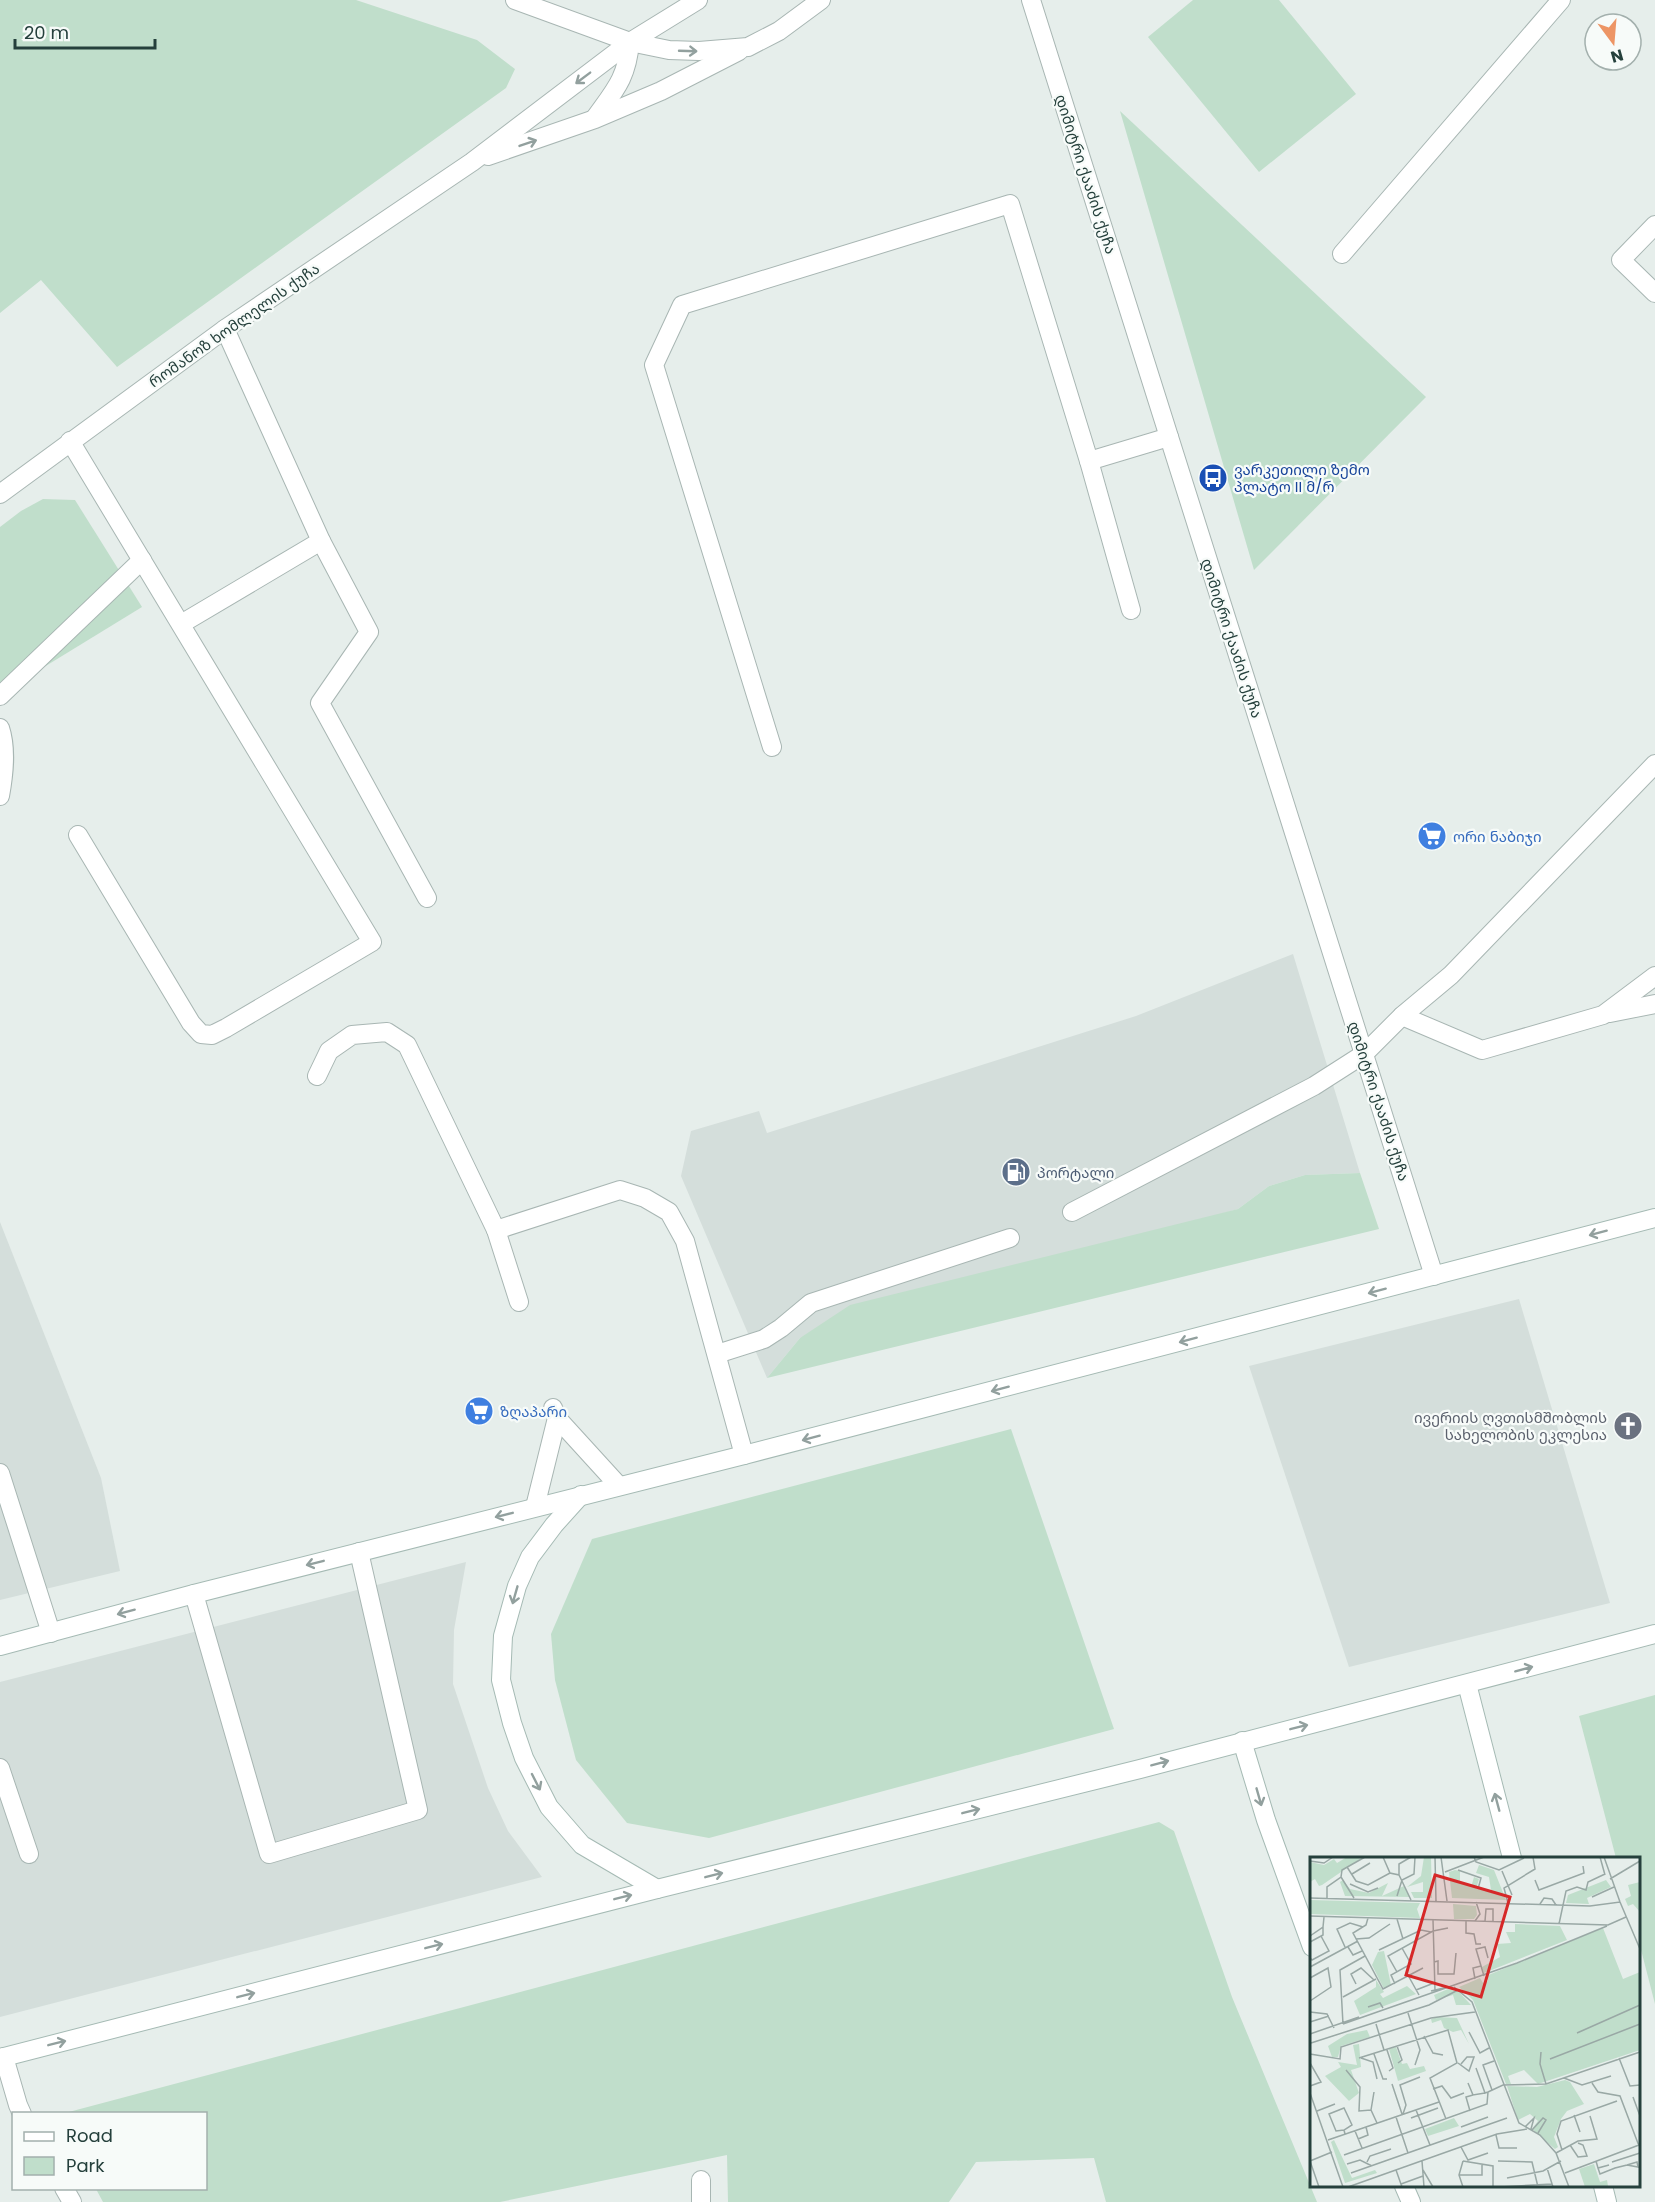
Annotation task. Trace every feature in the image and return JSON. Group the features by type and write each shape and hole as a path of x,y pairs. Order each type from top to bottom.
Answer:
{"main road":[{"path":"515,0 630,42 628,63 623,78 595,119"},
{"name":"რომანოზ ხომლელის ქუჩა","path":"0,494 225,329 472,162 630,42 698,0"},
{"name":"რომანოზ ხომლელის ქუჩა","path":"472,162 595,119 662,91 779,31 821,0"},
{"path":"1342,254 1561,0"},
{"name":"დიმიტრი ქააძის ქუჩა","path":"1035,2 1169,436 1434,1276"},
{"name":"რომანოზ ხომლელის ქუჩა","path":"630,42 699,51 747,47"},
{"path":"772,747 654,365 682,305 1010,204 1089,461 1131,610"},
{"path":"1655,225 1621,260 1655,293"},
{"path":"225,329 321,541 369,632 320,703 427,898"},
{"path":"1089,461 1169,436"},
{"path":"70,441 372,942 226,1028 212,1035 201,1034 191,1023 78,835"},
{"path":"181,624 321,541"},
{"path":"0,696 142,560"},
{"path":"0,728 4,741 0,796"},
{"path":"1072,1212 1314,1086 1364,1054 1402,1016 1451,975 1655,764"},
{"path":"1603,1015 1655,976"},
{"path":"1402,1016 1482,1050 1603,1015 1655,1004"},
{"path":"317,1077 329,1051 352,1035 387,1032 407,1045 496,1230 519,1302"},
{"path":"496,1230 620,1190 645,1198 669,1212 686,1241 744,1455"},
{"path":"0,1646 1655,1218"},
{"path":"717,1354 764,1339 811,1303 1010,1238"},
{"path":"535,1507 555,1413 619,1486"},
{"path":"0,1473 51,1633"},
{"path":"581,1495 530,1557 517,1586 503,1636 501,1680 524,1758 549,1807 582,1845 657,1889"},
{"path":"194,1594 269,1854 418,1810 359,1552"},
{"path":"21,2112 2,2057 657,1889 1129,1772 1655,1634"},
{"path":"1467,1684 1512,1857"},
{"path":"1242,1741 1266,1820 1310,1944"},
{"path":"0,1768 29,1854"},
{"path":"701,2180 701,2202"},
{"path":"1404,2187 1411,2202"},
{"path":"1603,2187 1607,2202"}],"shaded area":[{"path":"1293,954 1360,1173 1305,1175 1269,1186 1238,1209 800,1338 767,1378 681,1176 691,1131 759,1111 767,1133 1136,1016"},
{"path":"0,1222 101,1478 120,1571 0,1600"},
{"path":"1519,1299 1610,1603 1349,1667 1249,1366"},
{"path":"466,1562 454,1630 453,1684 488,1788 508,1831 542,1877 0,2017 0,1682"}],"green space":[{"path":"0,0 356,0 477,40 515,69 506,88 117,367 41,280 0,313"},
{"path":"1193,0 1279,0 1356,94 1259,172 1148,37"},
{"path":"1120,111 1426,397 1254,570"},
{"path":"43,499 75,500 142,607 0,694 0,527 21,511"},
{"path":"1360,1173 1379,1229 767,1378 800,1338 850,1305 1238,1209 1269,1186 1305,1175"},
{"path":"1011,1429 1114,1729 709,1838 627,1823 576,1760 555,1680 551,1634 592,1539"},
{"path":"1655,1695 1655,2004 1640,1946 1640,1857 1616,1857 1579,1716"},
{"path":"1159,1822 1174,1831 1232,1997 1317,2202 1106,2202 1094,2158 976,2162 949,2202 728,2202 727,2155 500,2202 103,2202 97,2190 207,2190 207,2112 69,2112"}],"place":[{"name":"ვარკეთილი ზემო პლატო II მ/რ","path":"1213,478"},
{"name":"ორი ნაბიჯი","path":"1432,836"},
{"name":"პორტალი","path":"1016,1172"},
{"name":"ზღაპარი","path":"479,1411"},
{"name":"ივერიის ღვთისმშობლის სახელობის ეკლესია","path":"1628,1426"}]}
